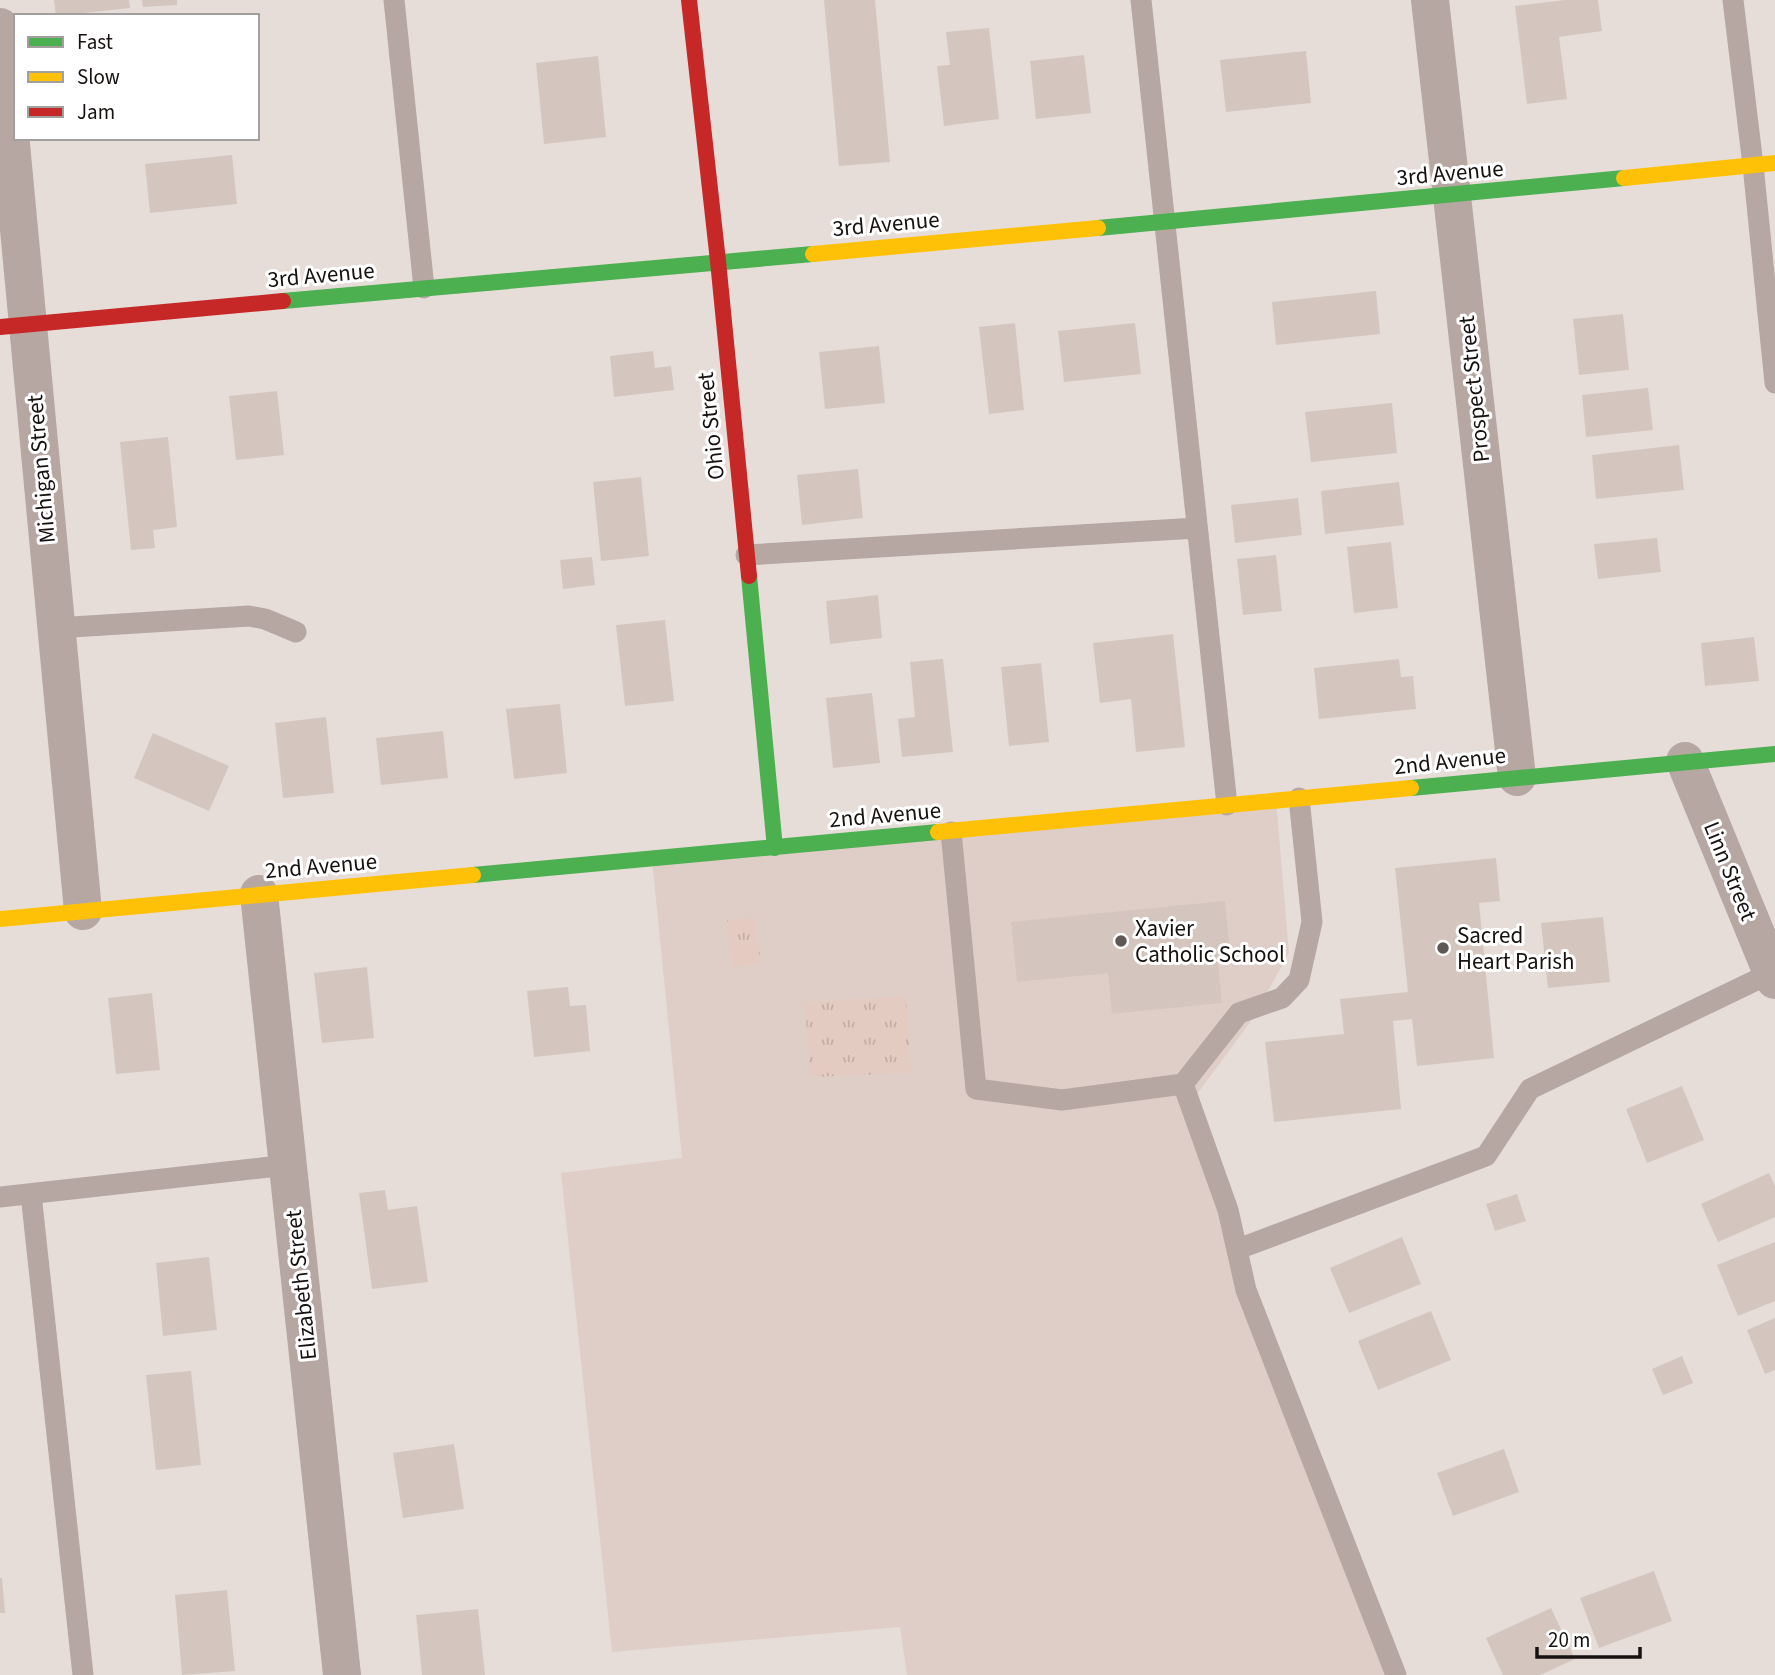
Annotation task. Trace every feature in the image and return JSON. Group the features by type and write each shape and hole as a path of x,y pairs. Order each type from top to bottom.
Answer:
{"street":[{"name":"Ohio Street","path":"689,0 718,261 775,848"},
{"name":"Prospect Street","path":"1430,0 1517,777"},
{"name":"Michigan Street","path":"0,27 13,326 56,628 83,911"},
{"name":"3rd Avenue","path":"13,326 1452,196 1775,163"},
{"name":"2nd Avenue","path":"0,919 1775,754"},
{"name":"Linn Street","path":"1685,761 1773,976"},
{"name":"Elizabeth Street","path":"259,894 342,1675"}],"lane":[{"path":"394,0 424,288"},
{"path":"1141,0 1227,805"},
{"path":"1733,0 1775,383"},
{"path":"746,555 1197,528"},
{"path":"56,628 249,616 296,632"},
{"path":"951,831 976,1089 1062,1100 1183,1084 1238,1013 1282,998 1299,980 1312,922 1299,799"},
{"path":"1238,1249 1486,1156 1530,1089 1773,976"},
{"path":"1183,1084 1228,1210 1246,1290 1396,1675"},
{"path":"0,1197 288,1165"},
{"path":"31,1194 83,1675"}],"shaded area":[{"path":"1276,800 1289,953 1251,1021 1198,1093 1238,1249 1396,1675 907,1675 900,1627 612,1652 561,1173 682,1158 652,860"}],"green space":[{"path":"756,917 761,965 731,968 727,920"},
{"path":"906,996 911,1073 810,1077 805,1002"}],"building":[{"path":"54,0 129,0 130,8 56,14"},
{"path":"142,0 177,0 177,5 143,7"},
{"path":"824,0 875,0 890,162 839,166"},
{"path":"1565,0 1598,0 1602,31 1559,37 1567,99 1527,104 1515,6"},
{"path":"989,28 999,119 944,126 937,66 950,65 946,32"},
{"path":"1306,51 1311,103 1226,112 1220,60"},
{"path":"1084,55 1091,113 1036,119 1030,61"},
{"path":"598,56 606,137 544,144 536,63"},
{"path":"232,155 237,204 150,213 145,164"},
{"path":"1376,291 1380,334 1276,345 1272,302"},
{"path":"1623,314 1629,370 1579,375 1573,319"},
{"path":"1015,323 1024,410 989,414 979,327"},
{"path":"1135,323 1141,374 1064,382 1058,331"},
{"path":"879,346 885,403 825,409 819,352"},
{"path":"653,351 655,368 671,366 674,390 614,397 610,356"},
{"path":"1648,388 1653,430 1586,437 1582,395"},
{"path":"277,391 284,455 236,460 229,396"},
{"path":"1392,403 1397,453 1311,462 1305,412"},
{"path":"168,437 177,527 153,530 155,548 131,550 120,442"},
{"path":"1679,445 1684,490 1596,499 1592,455"},
{"path":"858,469 863,518 802,525 797,475"},
{"path":"641,477 649,556 601,561 593,482"},
{"path":"1399,482 1404,525 1325,534 1321,491"},
{"path":"1298,498 1302,535 1235,543 1231,505"},
{"path":"1657,538 1661,572 1598,579 1594,544"},
{"path":"1391,542 1398,608 1354,613 1347,547"},
{"path":"1276,555 1282,611 1243,615 1237,559"},
{"path":"592,557 595,585 563,589 560,560"},
{"path":"878,595 882,638 830,644 826,601"},
{"path":"665,620 674,701 625,706 616,625"},
{"path":"1173,634 1185,747 1136,752 1131,699 1100,703 1093,643"},
{"path":"1754,637 1759,681 1705,686 1701,643"},
{"path":"943,659 953,752 902,757 898,719 915,717 910,662"},
{"path":"1399,659 1401,677 1413,676 1416,709 1319,719 1314,668"},
{"path":"1041,663 1049,742 1009,746 1001,667"},
{"path":"872,693 880,763 833,768 826,698"},
{"path":"560,704 567,773 514,779 506,709"},
{"path":"326,717 334,793 283,798 275,723"},
{"path":"443,731 448,778 381,785 376,738"},
{"path":"153,733 229,766 209,811 134,778"},
{"name":"Sacred Heart Parish","path":"1496,858 1500,901 1479,903 1494,1058 1417,1066 1412,1019 1393,1021 1401,1109 1274,1122 1265,1042 1344,1034 1340,999 1408,992 1395,868"},
{"name":"Xavier Catholic School","path":"1225,901 1231,960 1218,961 1222,1003 1112,1014 1108,973 1017,982 1011,922"},
{"path":"1603,917 1610,982 1548,988 1541,923"},
{"path":"367,967 374,1038 322,1043 314,973"},
{"path":"568,987 570,1006 586,1005 590,1051 534,1057 527,991"},
{"path":"152,993 160,1070 116,1074 108,998"},
{"path":"1682,1086 1704,1140 1647,1163 1626,1109"},
{"path":"1769,1173 1775,1186 1775,1217 1718,1242 1701,1204"},
{"path":"385,1190 388,1210 417,1206 428,1282 372,1289 359,1193"},
{"path":"1517,1194 1526,1221 1495,1231 1486,1204"},
{"path":"1402,1237 1421,1284 1349,1313 1330,1268"},
{"path":"1775,1242 1775,1301 1738,1316 1717,1265"},
{"path":"209,1257 217,1330 163,1336 156,1263"},
{"path":"1431,1311 1451,1360 1378,1390 1358,1341"},
{"path":"1775,1318 1775,1370 1765,1374 1747,1330"},
{"path":"1682,1356 1693,1383 1663,1395 1652,1369"},
{"path":"191,1371 201,1465 156,1470 146,1375"},
{"path":"454,1444 464,1509 403,1518 393,1453"},
{"path":"1504,1449 1519,1492 1453,1516 1437,1473"},
{"path":"1654,1571 1672,1621 1599,1648 1580,1598"},
{"path":"2,1578 5,1613 0,1613"},
{"path":"227,1590 235,1671 182,1675 175,1595"},
{"path":"1551,1608 1575,1659 1540,1675 1503,1675 1486,1638"},
{"path":"478,1609 485,1675 422,1675 416,1615"}],"traffic: fast":[{"path":"1098,228 1624,178"},
{"path":"283,301 813,254"},
{"path":"749,576 775,848"},
{"path":"1411,788 1775,754"},
{"path":"473,875 938,832"}],"traffic: slow":[{"path":"1624,178 1775,163"},
{"path":"813,254 1098,228"},
{"path":"938,832 1411,788"},
{"path":"0,919 473,875"}],"traffic: jam":[{"path":"689,0 749,576"},
{"path":"0,327 283,301"}],"place":[{"name":"Xavier Catholic School","path":"1121,941"},
{"name":"Sacred Heart Parish","path":"1443,948"}]}
